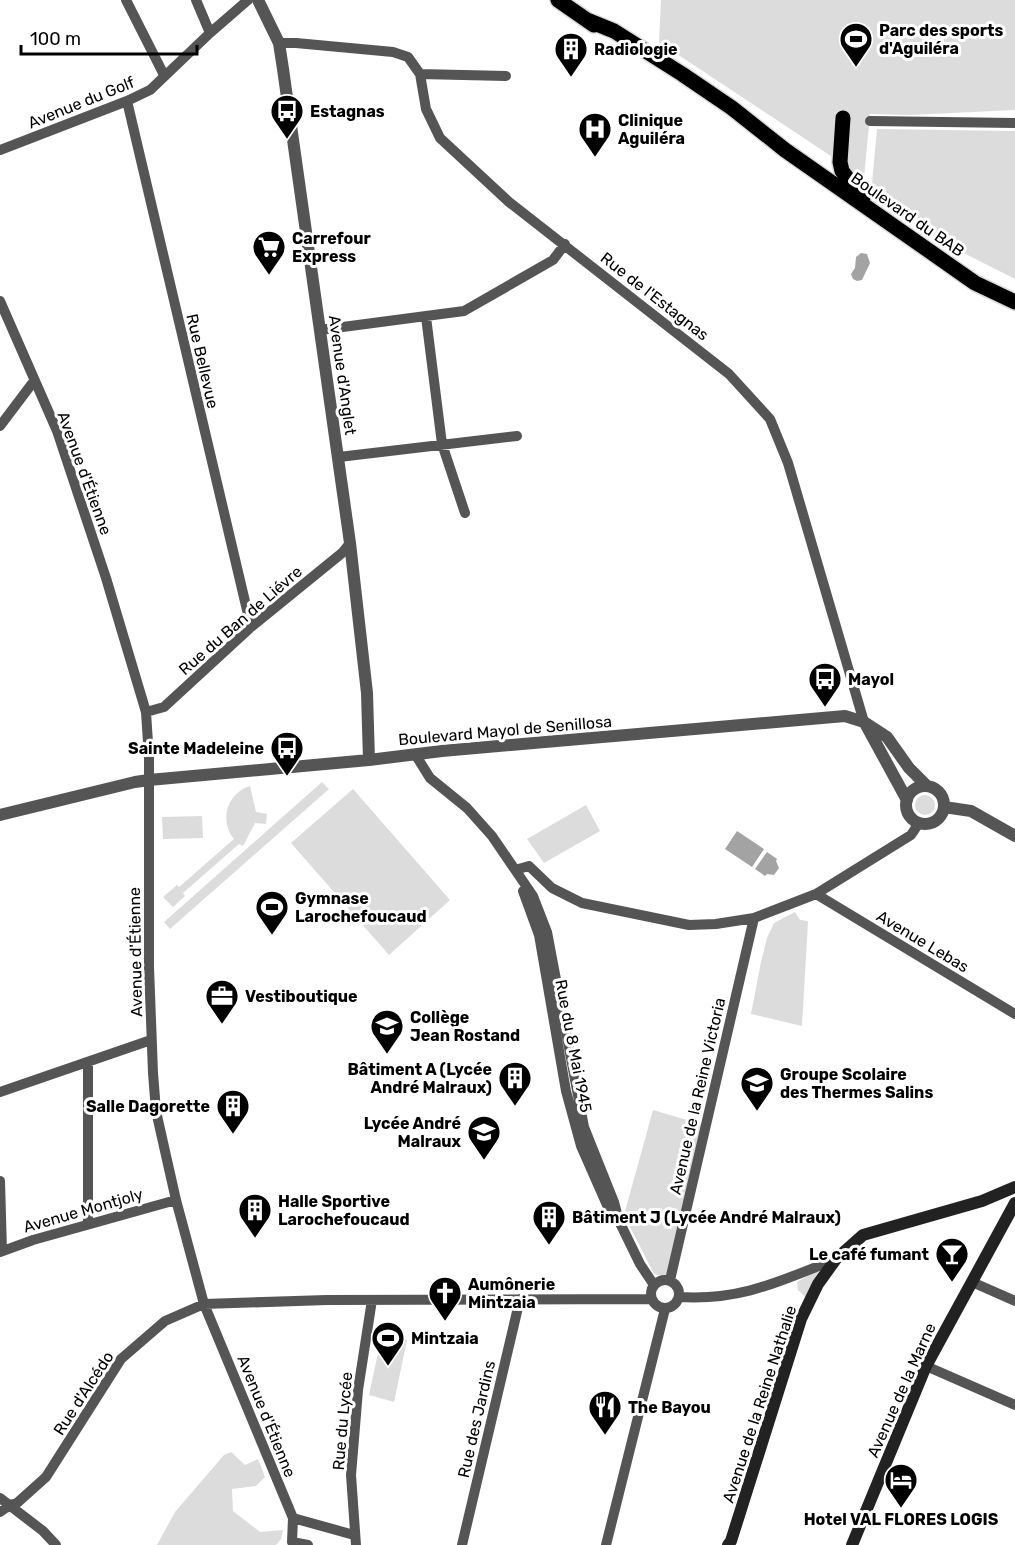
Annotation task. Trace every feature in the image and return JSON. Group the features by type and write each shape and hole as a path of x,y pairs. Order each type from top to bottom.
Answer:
{"main road":[{"name":"Boulevard du BAB","path":"558,0 587,20 614,31 674,69 732,108 785,150 975,283 1015,302"},
{"path":"843,117 840,162 842,171 868,204 887,221"},
{"name":"Avenue de la Reine Nathalie","path":"733,1544 801,1319 818,1284 836,1259 863,1235 986,1199 1015,1187"},
{"path":"986,1199 997,1203 1002,1210 1004,1221"},
{"name":"Avenue de la Marne","path":"852,1545 926,1366 1015,1203"}],"street":[{"path":"126,0 164,75"},
{"path":"196,0 210,33"},
{"name":"Avenue du Golf","path":"0,150 150,90 248,0"},
{"name":"Avenue d'Anglet","path":"258,0 279,43 350,543 367,693 369,760"},
{"path":"279,43 393,52 408,57 420,74 506,76"},
{"name":"Rue de l'Estagnas","path":"420,74 426,109 440,138 509,202 729,374 770,419 788,463 864,722"},
{"name":"Rue Bellevue","path":"127,101 251,627"},
{"path":"870,121 1015,123"},
{"path":"320,330 464,311 553,260 565,244"},
{"name":"Avenue d'Étienne","path":"1,310 57,431 106,578 146,712 152,1040 156,1111 176,1200 204,1304 292,1518 290,1544 308,1545"},
{"path":"426,317 442,444 465,513"},
{"path":"0,426 34,381"},
{"path":"339,458 517,436"},
{"name":"Rue du Ban de Liévre","path":"146,712 164,707 251,627 342,553 350,543"},
{"name":"Boulevard Mayol de Senillosa","path":"0,815 149,780 845,716 864,722 887,737 909,768 927,786"},
{"path":"864,722 907,800 907,811 910,816 919,823 930,823 935,821 944,807 937,791 927,786 917,788 907,800"},
{"name":"Rue du 8 Mai 1945","path":"416,754 430,778 467,808 492,836 515,870 539,935 564,1078 573,1122 581,1146 606,1205 619,1221 640,1264 654,1285"},
{"path":"944,807 971,811 1015,836"},
{"path":"515,870 529,866 552,888 582,903 689,925 754,918 816,894 911,835 919,823"},
{"name":"Avenue Lebas","path":"816,894 1015,1014"},
{"name":"Avenue de la Reine Victoria","path":"670,1280 754,918"},
{"path":"0,1092 152,1040"},
{"path":"88,1062 88,1224"},
{"path":"0,1181 1,1251"},
{"name":"Avenue Montjoly","path":"1,1251 176,1200"},
{"path":"679,1297 705,1299 751,1292 836,1259"},
{"path":"661,1280 670,1280 678,1289 679,1297 674,1305 665,1309 657,1306 650,1294 654,1285 661,1280"},
{"path":"972,1282 1015,1301"},
{"name":"Rue des Jardins","path":"462,1545 520,1299"},
{"name":"Rue d'Alcédo","path":"0,1512 17,1503 46,1477 121,1359 165,1321 204,1304 372,1300 651,1299"},
{"name":"Rue du Lycée","path":"355,1540 352,1464 358,1390 372,1300"},
{"path":"606,1545 665,1309"},
{"path":"926,1366 1015,1405"},
{"path":"0,1498 43,1531 56,1545"},
{"path":"292,1518 355,1540"}],"shaded area":[{"name":"Parc des sports d'Aguiléra","path":"661,0 1015,0 1015,110 910,115 870,114 864,178 659,42"},
{"path":"877,129 1015,131 1015,279 946,244 871,194"},
{"path":"861,253 867,254 870,263 862,280 857,281 851,274 855,268 856,257"},
{"path":"322,782 329,789 170,929 164,922"},
{"path":"250,786 256,812 267,814 266,824 255,823 243,846 239,844 183,893 185,896 173,907 163,897 177,885 179,887 234,839 227,824 228,808 236,795"},
{"path":"353,789 450,900 389,955 291,843"},
{"path":"925,795 932,798 935,805 932,812 925,815 918,812 915,805 918,798"},
{"path":"586,805 600,831 544,863 527,839"},
{"path":"202,816 203,838 163,839 162,817"},
{"path":"737,831 764,849 752,867 725,849"},
{"path":"767,852 777,859 779,868 774,875 765,876 755,869"},
{"path":"795,912 800,920 808,921 802,1026 751,1014 767,938 774,923"},
{"path":"653,1110 704,1125 666,1277 654,1274 624,1215"},
{"path":"818,1270 806,1298 798,1290 797,1282"},
{"name":"Mintzaia","path":"382,1334 407,1340 394,1402 369,1395"},
{"path":"231,1452 245,1465 258,1459 265,1477 256,1486 232,1489 233,1511 260,1532 283,1530 281,1539 276,1545 157,1545 175,1512 224,1455"}],"place":[{"name":"Parc des sports d'Aguiléra","path":"856,68"},
{"name":"Radiologie","path":"571,78"},
{"name":"Estagnas","path":"287,140"},
{"name":"Clinique Aguiléra","path":"595,158"},
{"name":"Carrefour Express","path":"269,276"},
{"name":"Mayol","path":"825,708"},
{"name":"Sainte Madeleine","path":"287,777"},
{"name":"Gymnase Larochefoucaud","path":"272,936"},
{"name":"Vestiboutique","path":"222,1025"},
{"name":"Collège Jean Rostand","path":"387,1055"},
{"name":"Bâtiment A (Lycée André Malraux)","path":"515,1107"},
{"name":"Groupe Scolaire des Thermes Salins","path":"757,1112"},
{"name":"Salle Dagorette","path":"233,1135"},
{"name":"Lycée André Malraux","path":"484,1161"},
{"name":"Halle Sportive Larochefoucaud","path":"255,1239"},
{"name":"Bâtiment J (Lycée André Malraux)","path":"549,1246"},
{"name":"Le café fumant","path":"952,1283"},
{"name":"Aumônerie Mintzaia","path":"445,1322"},
{"name":"Mintzaia","path":"388,1367"},
{"name":"The Bayou","path":"605,1436"},
{"name":"Hotel VAL FLORES LOGIS","path":"901,1509"}]}
